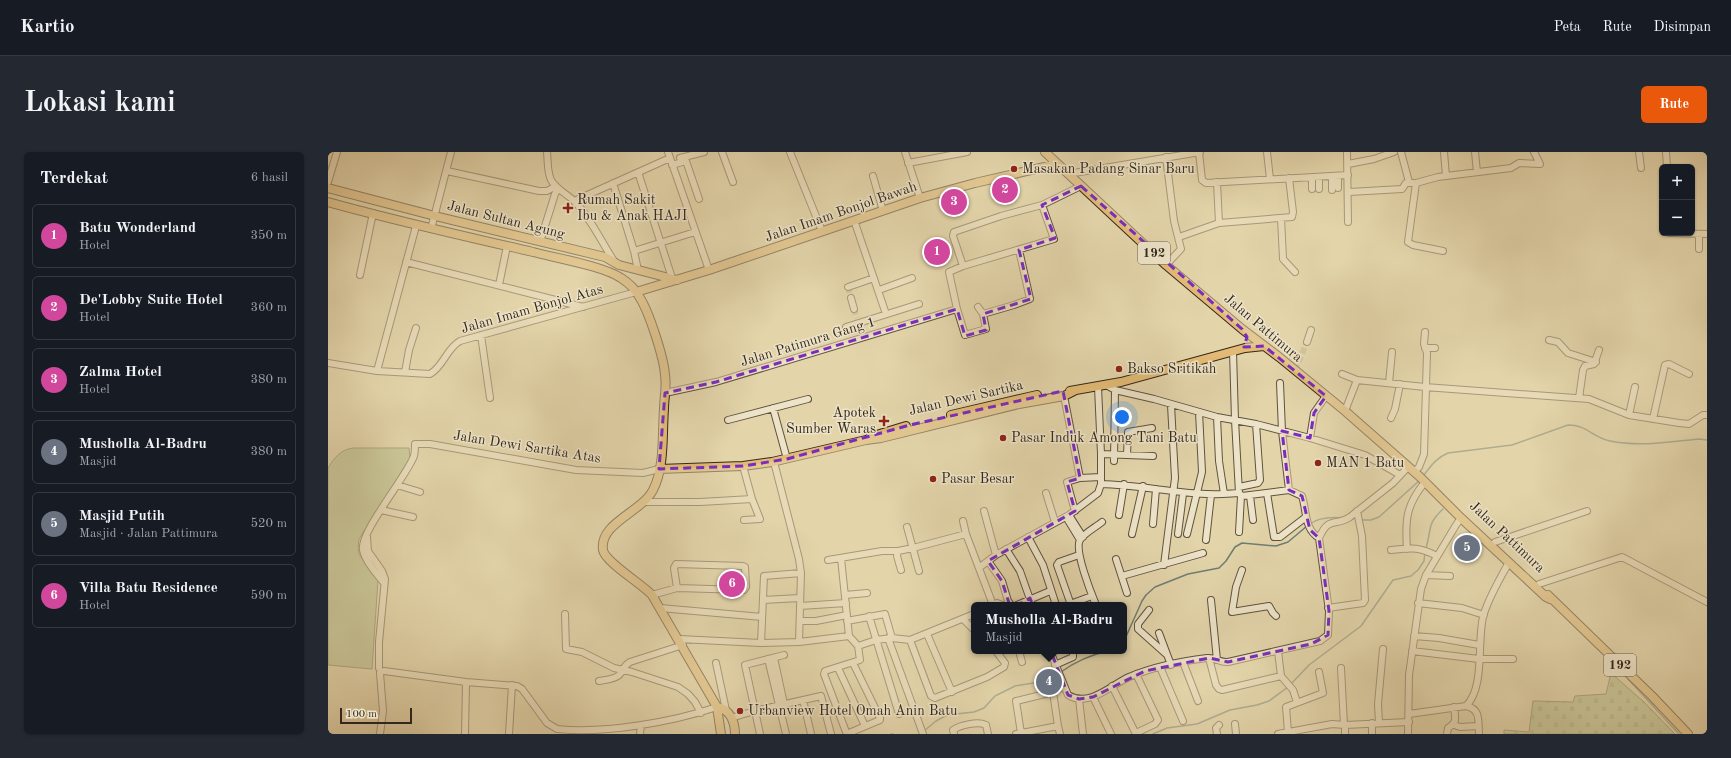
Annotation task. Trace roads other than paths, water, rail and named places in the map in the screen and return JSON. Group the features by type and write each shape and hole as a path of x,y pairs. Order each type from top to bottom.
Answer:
{"main road":[{"name":"192","path":"1045,152 1068,174"},
{"name":"Jalan Imam Bonjol Bawah","path":"636,292 709,270 920,198 975,183 1057,164"},
{"name":"Jalan Pattimura","path":"1068,174 1166,265 1242,329 1345,411 1409,474 1446,500 1495,542 1539,584 1550,599 1652,696 1688,734"},
{"name":"Jalan Sultan Agung","path":"328,188 435,216 605,257 620,265 675,279"},
{"name":"Jalan Sultan Agung","path":"328,202 373,213 416,226 552,257 614,274 627,282 641,299 664,365 666,376 663,440 659,469 654,490 645,502"},
{"path":"552,257 550,250 554,245"},
{"path":"656,286 660,280 657,274"},
{"path":"1233,352 1246,340 1246,335 1242,329"},
{"name":"Jalan Dewi Sartika","path":"659,469 743,466 774,462 866,440 881,438 1059,391 1074,391 1098,387 1245,348 1264,346"},
{"name":"Jalan Dewi Sartika","path":"1018,401 1064,396 1074,391"},
{"name":"Jalan Pattimura","path":"1443,498 1459,522 1509,562 1550,599"},
{"path":"645,502 608,530 603,543 603,552 608,560 645,587 660,608 718,707 722,734"},
{"path":"718,707 726,710 735,726 735,734"}],"street":[{"path":"328,182 337,152"},
{"path":"431,229 451,152"},
{"path":"547,152 550,176 557,188 574,201 589,221 614,261"},
{"path":"574,201 670,159 704,152"},
{"path":"722,152 733,182"},
{"path":"790,152 822,232"},
{"path":"905,152 920,198"},
{"path":"908,163 967,152"},
{"path":"1068,174 1200,152 1203,182 1348,175"},
{"path":"1267,152 1270,179"},
{"path":"1347,152 1349,192 1348,222"},
{"path":"1348,164 1374,159 1394,152"},
{"path":"1402,152 1413,182 1408,242 1413,245 1443,251"},
{"path":"1444,152 1446,176"},
{"path":"1474,152 1477,172"},
{"path":"1349,192 1402,189 1405,187 1405,183 1446,176 1512,168 1520,163 1540,164 1534,152"},
{"path":"1639,152 1641,168"},
{"path":"1666,152 1667,164"},
{"path":"1166,157 1174,221 1179,237 1181,251 1166,265"},
{"path":"670,159 686,160 699,199"},
{"path":"670,159 709,270"},
{"path":"447,171 540,191 547,191 557,188"},
{"path":"638,172 675,279"},
{"path":"873,176 882,211"},
{"path":"1335,176 1335,189"},
{"path":"1312,177 1316,189 1319,177"},
{"path":"1179,237 1219,223 1293,216 1289,178"},
{"path":"1217,182 1219,223"},
{"path":"614,183 638,270"},
{"path":"963,266 953,236 954,232 1000,216 1042,205 1081,186"},
{"path":"540,242 557,188"},
{"path":"978,307 983,314 986,329 966,336 957,309 949,272 963,266 1054,238 1042,205"},
{"path":"360,276 373,213"},
{"path":"1281,218 1283,259 1294,272"},
{"path":"854,220 886,314"},
{"path":"377,371 416,226"},
{"path":"634,251 695,232"},
{"path":"1695,234 1707,234"},
{"path":"1699,234 1699,249"},
{"path":"499,285 507,246"},
{"path":"983,314 1030,299 1019,250"},
{"path":"406,262 584,307"},
{"path":"848,287 874,278"},
{"path":"879,290 912,278"},
{"name":"Jalan Imam Bonjol Atas","path":"328,363 377,371 423,374 436,370 442,364 450,349 457,343 636,292"},
{"path":"851,298 854,310"},
{"path":"846,327 858,321 919,304"},
{"name":"Jalan Patimura Gang 1","path":"665,393 716,382 957,309"},
{"path":"405,372 409,350 416,328"},
{"path":"1306,342 1311,330"},
{"path":"1051,654 1058,675 1068,695 1078,699 1093,697 1136,674 1171,664 1209,658 1223,663 1311,644 1324,639 1328,635 1329,627 1319,538 1328,524 1348,518 1393,483 1419,467 1424,456 1427,353 1425,348 1425,332"},
{"path":"481,335 490,398"},
{"path":"1549,340 1558,342 1568,353 1596,362"},
{"path":"1425,348 1435,348"},
{"path":"1579,398 1584,367 1596,362 1599,350"},
{"path":"1233,352 1235,420 1240,492 1239,532"},
{"path":"1389,383 1392,352"},
{"path":"1653,419 1665,365 1668,364 1689,374"},
{"path":"1342,374 1357,380 1425,387 1579,398 1596,401 1629,415 1690,424 1707,415"},
{"path":"1345,411 1357,380"},
{"path":"1280,383 1282,431 1289,490"},
{"path":"1391,418 1395,409 1400,384"},
{"path":"1106,385 1115,390 1154,399 1216,417 1256,424 1310,438 1365,455 1409,474"},
{"path":"980,567 996,554 1070,514 1098,493 1101,481 1102,454 1098,387"},
{"path":"1629,415 1635,387"},
{"path":"1114,458 1115,390"},
{"path":"1064,396 1080,478"},
{"path":"1310,438 1314,413 1326,396"},
{"path":"728,420 808,399"},
{"path":"1164,565 1175,474 1171,405"},
{"path":"773,408 787,459"},
{"path":"1187,534 1198,495 1203,468 1199,412"},
{"path":"1216,417 1219,461 1224,494"},
{"path":"1095,602 1079,555 1081,539 1070,514 1067,482 1080,478 1198,495 1240,492 1258,483 1260,480 1256,424"},
{"path":"1127,455 1128,432 1152,428"},
{"name":"Jalan Dewi Sartika Atas","path":"397,485 413,458 415,444 430,444 576,470 643,473 659,469"},
{"path":"1102,454 1114,458 1127,455 1153,456"},
{"path":"774,462 798,553 801,573 799,642"},
{"path":"743,466 752,499 760,520 744,520"},
{"path":"1407,549 1406,529 1408,510 1412,499 1409,474"},
{"path":"1119,515 1124,484"},
{"path":"380,734 383,711 379,642 384,583 367,560 363,551 363,544 366,536 397,485 420,492"},
{"path":"1132,534 1143,486"},
{"path":"1153,524 1156,489"},
{"path":"1240,492 1250,496 1289,490 1302,496 1310,530 1319,538"},
{"path":"1046,493 1055,522"},
{"path":"1267,493 1274,537 1280,537 1306,517"},
{"path":"1178,534 1183,494"},
{"path":"1206,540 1211,495"},
{"path":"1250,496 1253,520"},
{"path":"645,502 700,502 752,499"},
{"path":"381,510 413,517"},
{"path":"984,511 996,554"},
{"path":"1328,608 1363,602 1365,600 1360,520 1358,511"},
{"path":"1495,542 1587,511"},
{"path":"963,521 966,534 980,567 983,580 992,602"},
{"path":"1081,539 1102,522"},
{"path":"1408,734 1409,675 1421,589 1426,575 1459,522"},
{"path":"907,527 918,571"},
{"path":"828,560 882,551 898,551 966,534"},
{"path":"1028,537 1041,560 1055,602"},
{"path":"1390,550 1417,548 1437,556"},
{"path":"1006,549 1020,571 1031,602"},
{"path":"898,551 897,556 901,570"},
{"path":"1122,576 1203,553"},
{"path":"1069,602 1057,565 1059,562 1079,555"},
{"path":"1539,584 1622,557 1707,602"},
{"path":"841,558 849,636 858,646 860,659 853,663 825,672 824,674 847,733 880,720 880,717 853,663"},
{"path":"1116,559 1127,593"},
{"path":"988,561 1002,581 1009,602"},
{"path":"1466,706 1479,677 1479,645 1484,615 1509,562"},
{"path":"652,596 678,588 744,590 746,587 744,566 676,564 674,568 678,588"},
{"path":"1242,570 1236,587 1232,612 1269,606 1276,616"},
{"path":"761,643 764,576 801,573"},
{"path":"1426,575 1450,576"},
{"path":"1023,602 1050,591"},
{"path":"845,594 867,593"},
{"path":"1076,602 1092,596"},
{"path":"762,600 800,598"},
{"path":"1211,600 1217,660"},
{"path":"800,606 846,603"},
{"path":"1418,603 1462,608 1484,615"},
{"path":"660,608 762,617"},
{"path":"1149,610 1138,624 1138,629 1166,654"},
{"path":"565,614 566,649 582,652 608,665 684,690 695,702 700,712"},
{"path":"800,621 816,621 885,614 890,638 922,732"},
{"path":"858,646 876,640 890,638 910,640 971,615"},
{"path":"870,616 899,714"},
{"path":"963,619 971,627"},
{"path":"1159,633 1171,664"},
{"path":"927,634 952,692"},
{"path":"599,681 618,676 621,674 622,669 630,662 681,642 799,642 849,636"},
{"path":"1414,636 1439,638 1479,645"},
{"path":"910,640 931,696 935,698 987,677 1004,667 1005,663 998,654"},
{"path":"1379,723 1378,704 1383,649"},
{"path":"1412,650 1479,659 1513,659"},
{"path":"1278,651 1284,678 1293,690 1297,702"},
{"path":"1020,654 1022,662"},
{"path":"1055,666 1074,657 1074,654"},
{"path":"760,734 745,667 746,664 784,655"},
{"path":"1209,658 1216,685 1222,690 1284,678"},
{"path":"771,659 782,705 786,734"},
{"path":"1183,662 1198,701"},
{"path":"716,663 726,710"},
{"path":"838,668 865,726"},
{"path":"1160,668 1183,720"},
{"path":"1341,668 1345,734"},
{"path":"381,671 466,682 512,685 522,689 547,723 555,731 640,725 718,707"},
{"path":"1288,732 1286,708 1297,702 1323,693 1319,672"},
{"path":"1112,686 1136,734 1155,724 1158,720 1136,674"},
{"path":"465,734 466,682"},
{"path":"509,734 512,685"},
{"path":"1058,726 1034,732 1019,733 1016,701 1053,692 1064,686"},
{"path":"1053,692 1060,734"},
{"path":"731,718 754,711 821,696 831,734"},
{"path":"1093,697 1111,734"},
{"path":"1078,699 1083,734"},
{"path":"803,700 811,734"},
{"path":"1409,714 1454,707 1473,707 1476,710 1479,734"},
{"path":"1454,707 1454,725"},
{"path":"1278,734 1311,731 1332,724 1344,725 1409,722"},
{"path":"954,734 953,730 958,727 980,723 986,725 988,734"},
{"path":"1235,724 1236,734"},
{"path":"1372,724 1372,734"},
{"path":"640,725 640,734"},
{"path":"1217,734 1216,728 1219,725"},
{"path":"1447,734 1448,728 1454,725 1460,727 1478,726"}],"waterway":[{"path":"1423,476 1437,460 1448,453 1512,445 1568,425 1580,427 1604,439 1621,443 1643,444 1699,439 1707,440"},
{"path":"1360,520 1371,520 1379,517 1420,480"},
{"path":"1426,548 1430,527 1434,519 1443,509"},
{"path":"1310,524 1325,518 1343,518"},
{"path":"1127,634 1142,601 1155,587 1188,574 1219,568 1226,561 1235,547 1242,543 1276,546 1288,542 1307,526"},
{"path":"1291,684 1309,665 1361,626 1393,580 1411,576 1418,570 1424,561 1425,552"},
{"path":"1061,672 1095,654"},
{"path":"924,731 936,721 947,715 974,712 984,708 995,696 1015,686 1040,682 1058,674"},
{"path":"1628,679 1679,734"},
{"path":"1153,734 1167,728 1197,724 1230,710 1269,701 1288,687"}],"tunnel":[{"path":"848,287 851,298"},
{"path":"854,309 857,318"},
{"path":"1295,370 1307,342"}],"place":[{"name":"Masakan Padang Sinar Baru","path":"1014,169"},
{"name":"De'Lobby Suite Hotel","path":"1005,190"},
{"name":"Zalma Hotel","path":"954,202"},
{"name":"Rumah Sakit Ibu & Anak HAJI","path":"568,208"},
{"name":"Batu Wonderland","path":"937,252"},
{"name":"Bakso Sritikah","path":"1119,369"},
{"name":"Apotek Sumber Waras","path":"884,421"},
{"name":"Pasar Induk Among Tani Batu","path":"1003,438"},
{"name":"MAN 1 Batu","path":"1318,463"},
{"name":"Pasar Besar","path":"933,479"},
{"name":"Masjid Putih","path":"1467,548"},
{"name":"Villa Batu Residence","path":"732,584"},
{"name":"Musholla Al-Badru","path":"1049,682"},
{"name":"Urbanview Hotel Omah Anin Batu","path":"740,711"}]}
